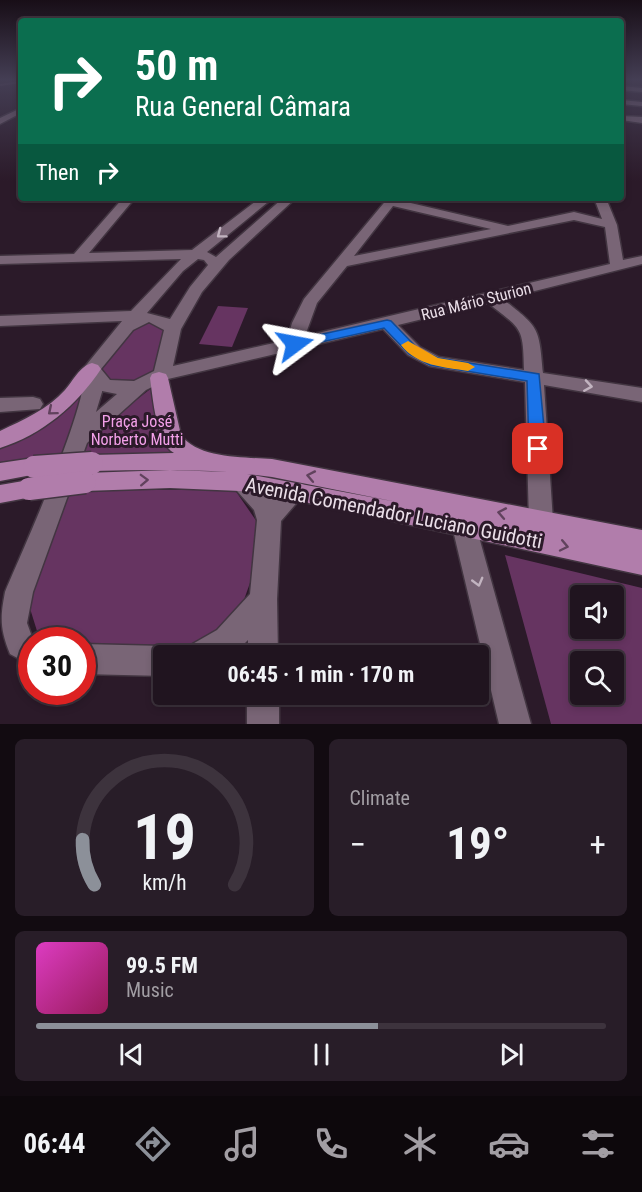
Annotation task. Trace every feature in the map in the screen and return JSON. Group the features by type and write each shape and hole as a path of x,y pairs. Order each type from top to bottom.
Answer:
{"main road":[{"path":"0,440 42,419 70,397 93,372"},
{"path":"157,374 171,436 177,445 210,461"},
{"name":"Avenida Comendador Luciano Guidotti","path":"85,461 170,480 240,482 295,491 642,563"},
{"name":"Avenida Comendador Luciano Guidotti","path":"0,494 31,478 85,461 210,461 272,468 642,542"},
{"name":"Avenida Comendador Luciano Guidotti","path":"0,472 31,478"}],"street":[{"path":"0,121 14,114"},
{"path":"79,256 126,201"},
{"path":"85,461 93,372 131,320 178,268 263,201"},
{"path":"257,225 268,208 276,201"},
{"path":"18,637 14,622 19,592 85,461 157,374 184,304 216,265 257,225 286,201"},
{"path":"295,344 300,322 310,302 391,201"},
{"path":"396,201 508,229"},
{"path":"601,201 611,225 617,265"},
{"path":"340,263 574,216 611,225"},
{"path":"0,260 194,254 208,256 216,265"},
{"path":"163,256 176,263 178,268"},
{"name":"Rua Mário Sturion","path":"93,372 97,381 107,387 122,389 157,374 387,323 617,265 642,261"},
{"path":"492,298 527,326 532,343 541,521"},
{"path":"0,321 131,320 151,317 167,322 173,329"},
{"path":"387,323 414,351 435,362 642,395"},
{"path":"0,405 33,404"},
{"path":"240,482 264,505 269,520 263,599 263,645"},
{"path":"269,520 276,508 295,491"},
{"path":"464,526 515,724"},
{"path":"222,645 231,639 263,599"},
{"path":"96,659 153,661"},
{"path":"263,705 263,724"}],"green space":[{"path":"218,306 248,308 232,347 199,344"},
{"path":"153,321 166,333 152,376 138,381 111,382 100,370 131,328"},
{"path":"84,386 84,399 62,459 0,468 0,447 50,423"},
{"name":"Praça José Norberto Mutti","path":"153,387 180,455 79,457 88,437"},
{"path":"67,490 235,490 257,522 251,580 239,614 212,638 196,645 96,645 96,627 36,627 28,602"},
{"path":"505,555 642,588 642,724 551,724"}],"slow traffic":[{"path":"408,345 414,351 435,362 468,367"}],"route":[{"path":"295,344 387,323 414,351 435,362 534,378 538,449"}]}
